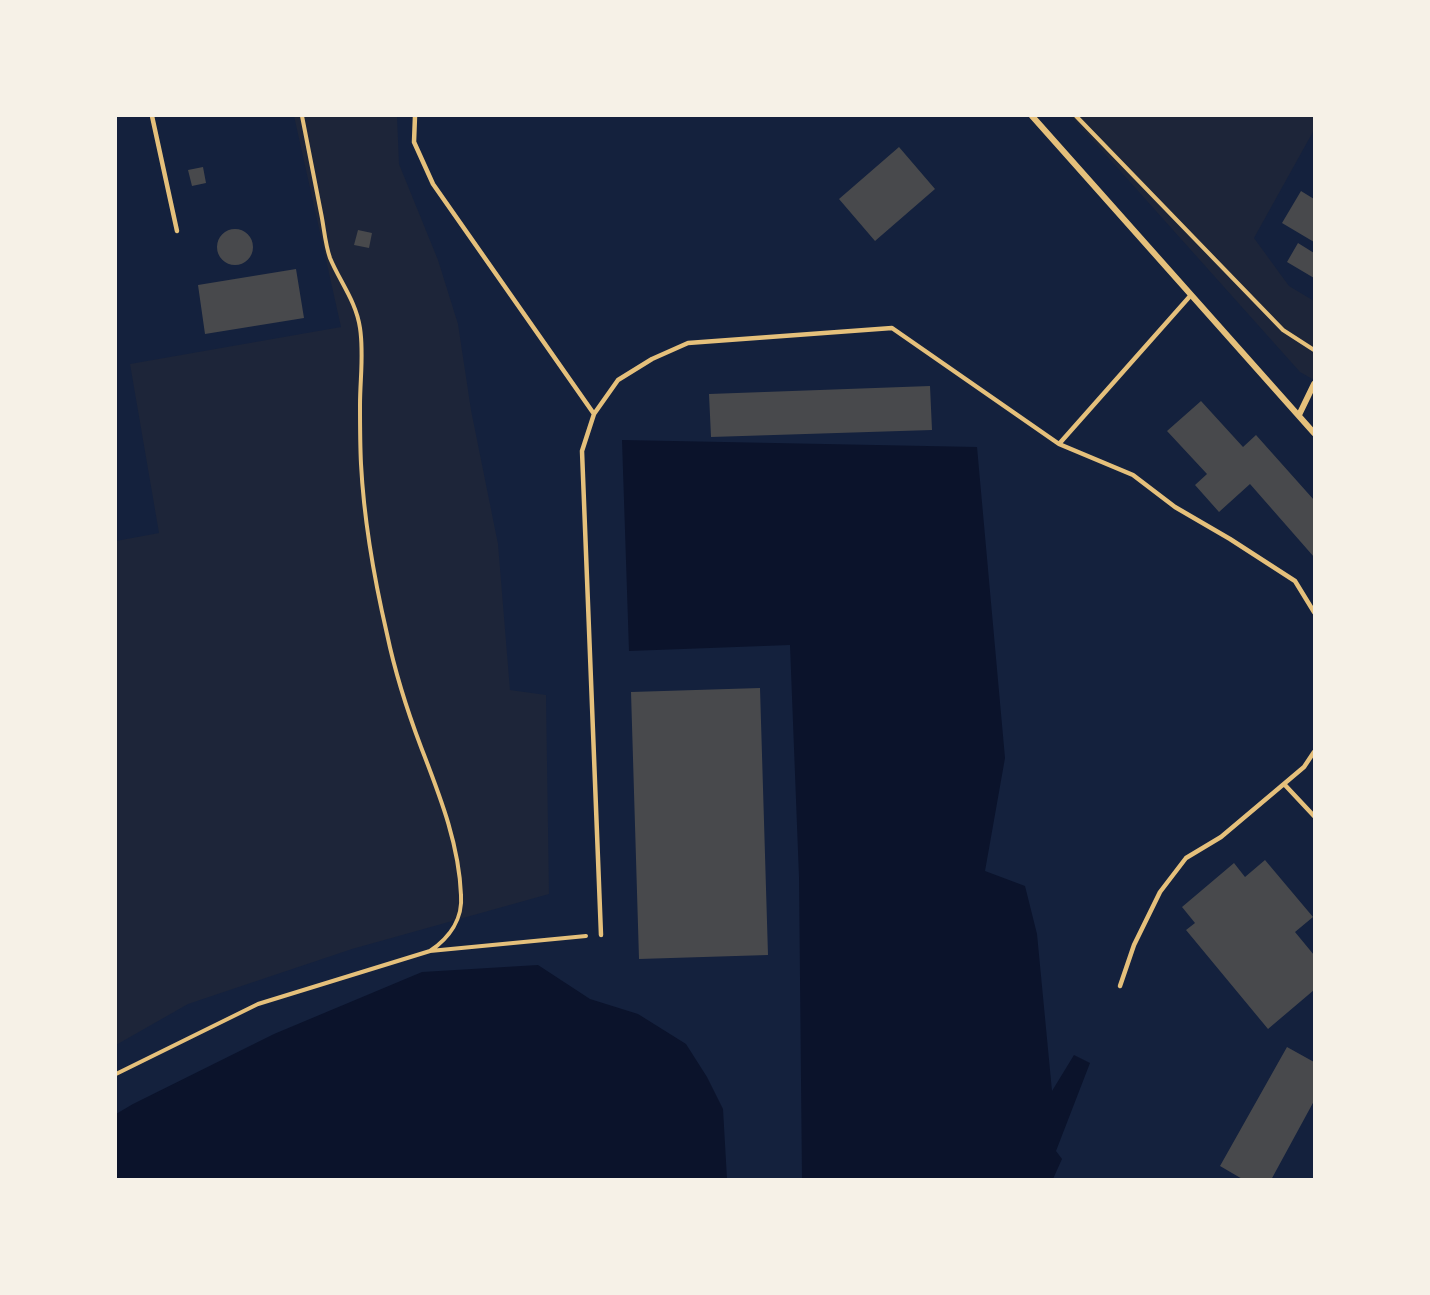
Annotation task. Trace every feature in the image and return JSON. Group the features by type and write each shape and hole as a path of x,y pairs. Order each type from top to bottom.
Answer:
{"street":[{"path":"1032,116 1314,433"},
{"path":"1299,415 1314,384"}],"lane":[{"path":"152,116 177,231"},
{"path":"415,116 414,142 433,184 594,414"},
{"path":"1059,444 1191,295"},
{"path":"601,935 582,451 594,414 618,380 652,359 688,343 892,328 1059,444 1133,475 1175,507 1295,581 1314,612"},
{"path":"1120,986 1134,945 1160,891 1186,858 1221,837 1304,767 1314,752"},
{"path":"1284,784 1314,816"}],"path":[{"path":"302,116 330,257 355,306 360,326 362,465 367,524 387,638 420,745 442,797 454,845 462,895 456,925 449,935 430,951"},
{"path":"1077,116 1283,330 1314,350"},
{"path":"116,1074 258,1004 430,951 601,935"}],"shaded area":[{"path":"294,116 397,116 399,164 438,260 458,324 471,410 498,544 510,690 546,695 549,894 352,949 188,1004 116,1045 116,541 159,533 130,364 341,327"},
{"path":"1071,116 1314,116 1314,130 1254,238 1289,286 1314,301 1314,380 1300,372"},
{"path":"622,440 977,447 1005,758 985,871 1025,886 1037,934 1052,1091 1074,1055 1090,1063 1056,1151 1062,1159 1053,1179 802,1179 799,877 790,645 629,651"},
{"path":"538,965 590,999 638,1014 686,1044 707,1077 723,1109 727,1179 116,1179 116,1114 133,1104 274,1034 422,972"}],"building":[{"path":"899,147 935,189 875,241 839,199"},
{"path":"203,167 206,183 192,186 188,170"},
{"path":"1301,191 1314,199 1314,242 1282,223"},
{"path":"235,229 248,234 253,247 248,260 235,265 222,260 217,247 222,234"},
{"path":"358,230 372,233 369,248 354,245"},
{"path":"1298,243 1314,253 1314,278 1287,262"},
{"path":"296,269 304,318 205,334 198,285"},
{"path":"930,386 932,430 711,437 709,394"},
{"path":"1201,401 1243,447 1256,435 1314,500 1314,557 1250,484 1219,512 1195,485 1207,474 1167,431"},
{"path":"760,688 768,955 639,959 631,692"},
{"path":"1265,860 1313,917 1295,932 1314,955 1314,990 1268,1029 1186,930 1195,923 1182,907 1234,863 1245,877"},
{"path":"1287,1047 1314,1062 1314,1101 1271,1180 1244,1180 1220,1166"}]}
